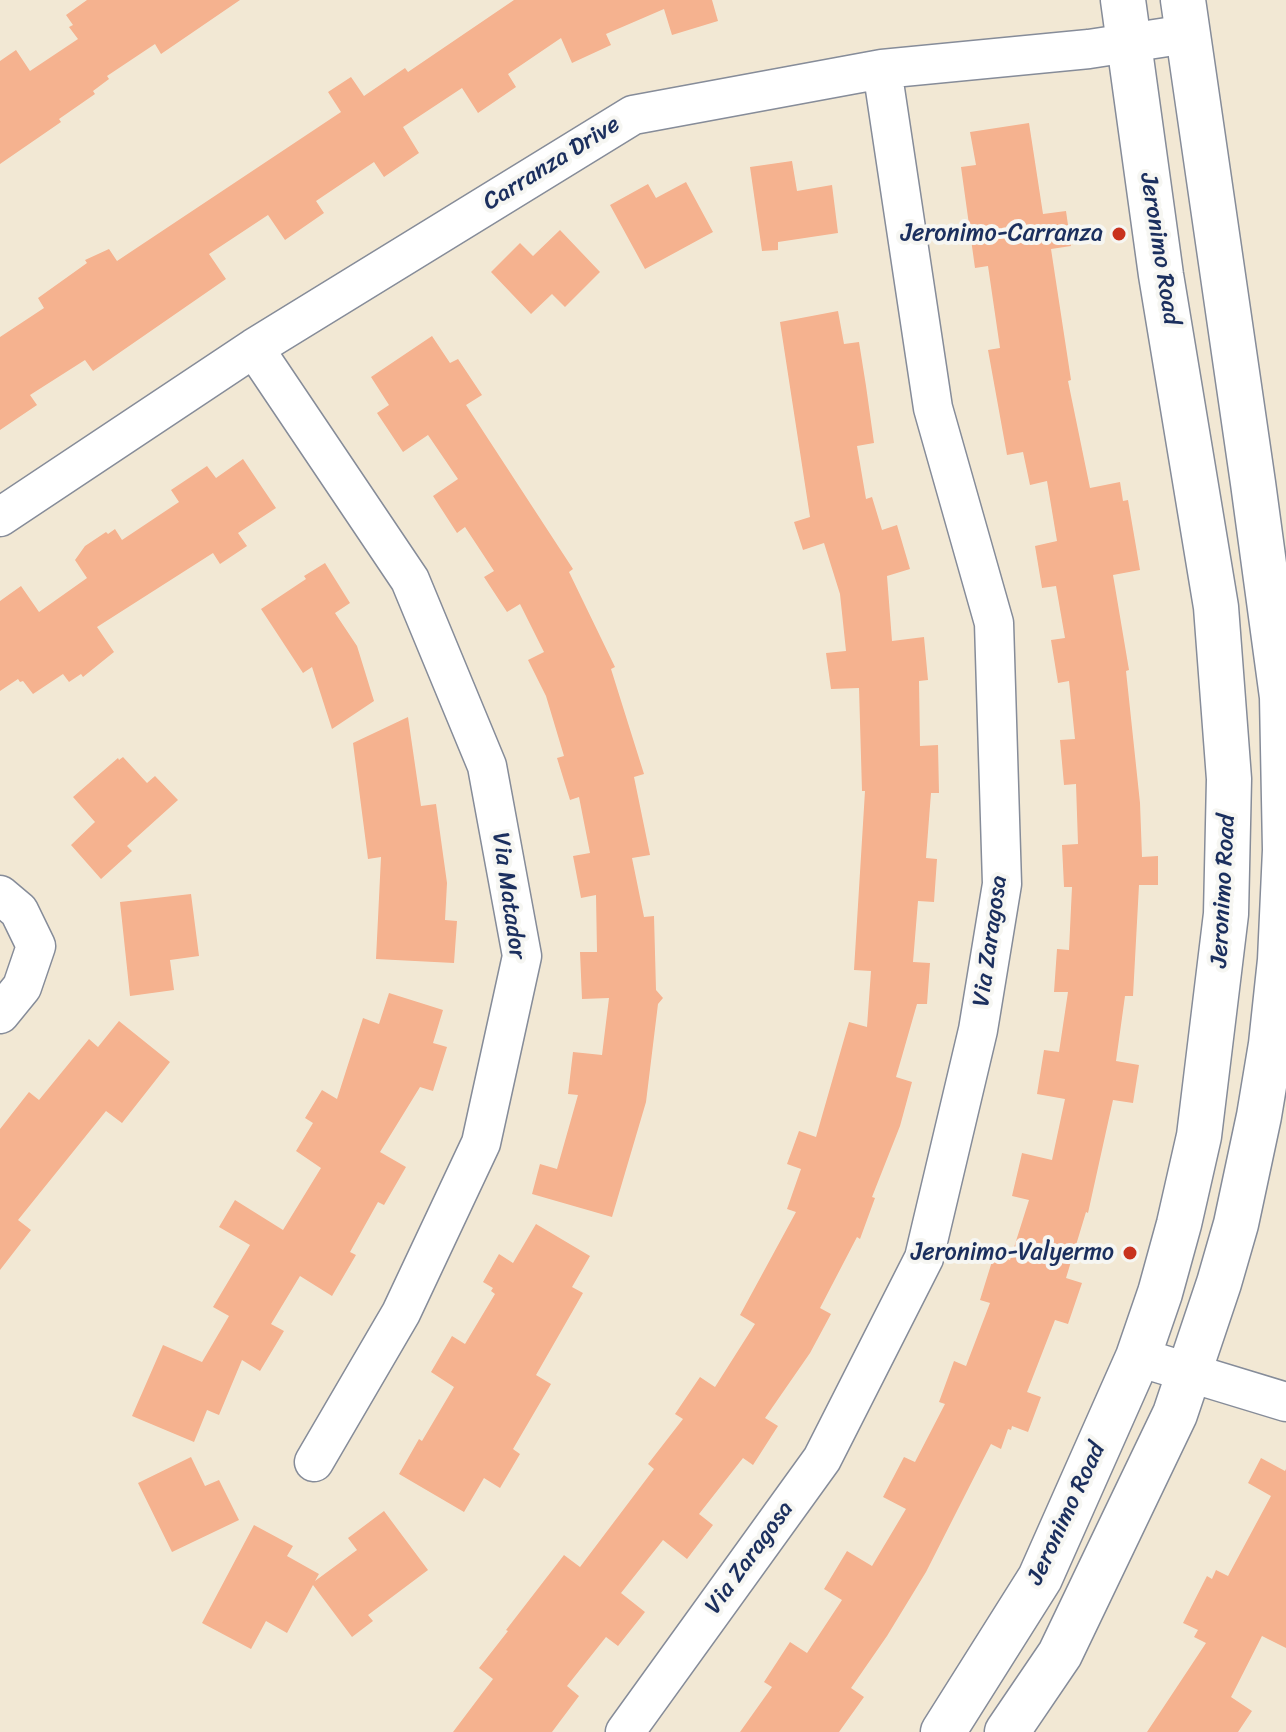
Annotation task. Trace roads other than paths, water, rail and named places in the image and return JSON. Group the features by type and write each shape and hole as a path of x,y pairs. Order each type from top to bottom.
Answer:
{"main road":[{"path":"1007,1732 1060,1654 1175,1414 1236,1224 1271,1044 1280,960 1285,850 1282,697 1185,17"},
{"name":"Jeronimo Road","path":"943,1732 1040,1578 1138,1357 1176,1238 1199,1136 1226,914 1229,779 1225,689 1216,607 1161,275 1127,21"}],"street":[{"name":"Carranza Drive","path":"0,517 254,348 633,115 882,69 1089,49 1127,21 1185,17"},
{"name":"Via Zaragosa","path":"625,1732 822,1459 924,1258 978,1030 1002,884 994,623 933,408 882,69"},
{"name":"Via Matador","path":"254,348 410,580 487,766 522,956 481,1143 401,1313 314,1462"},
{"path":"0,895 19,911 36,946 22,987 0,1014"},
{"path":"1138,1357 1286,1402"}],"place":[{"name":"Jeronimo-Carranza","path":"1119,234"},
{"name":"Jeronimo-Valyermo","path":"1130,1253"}]}
